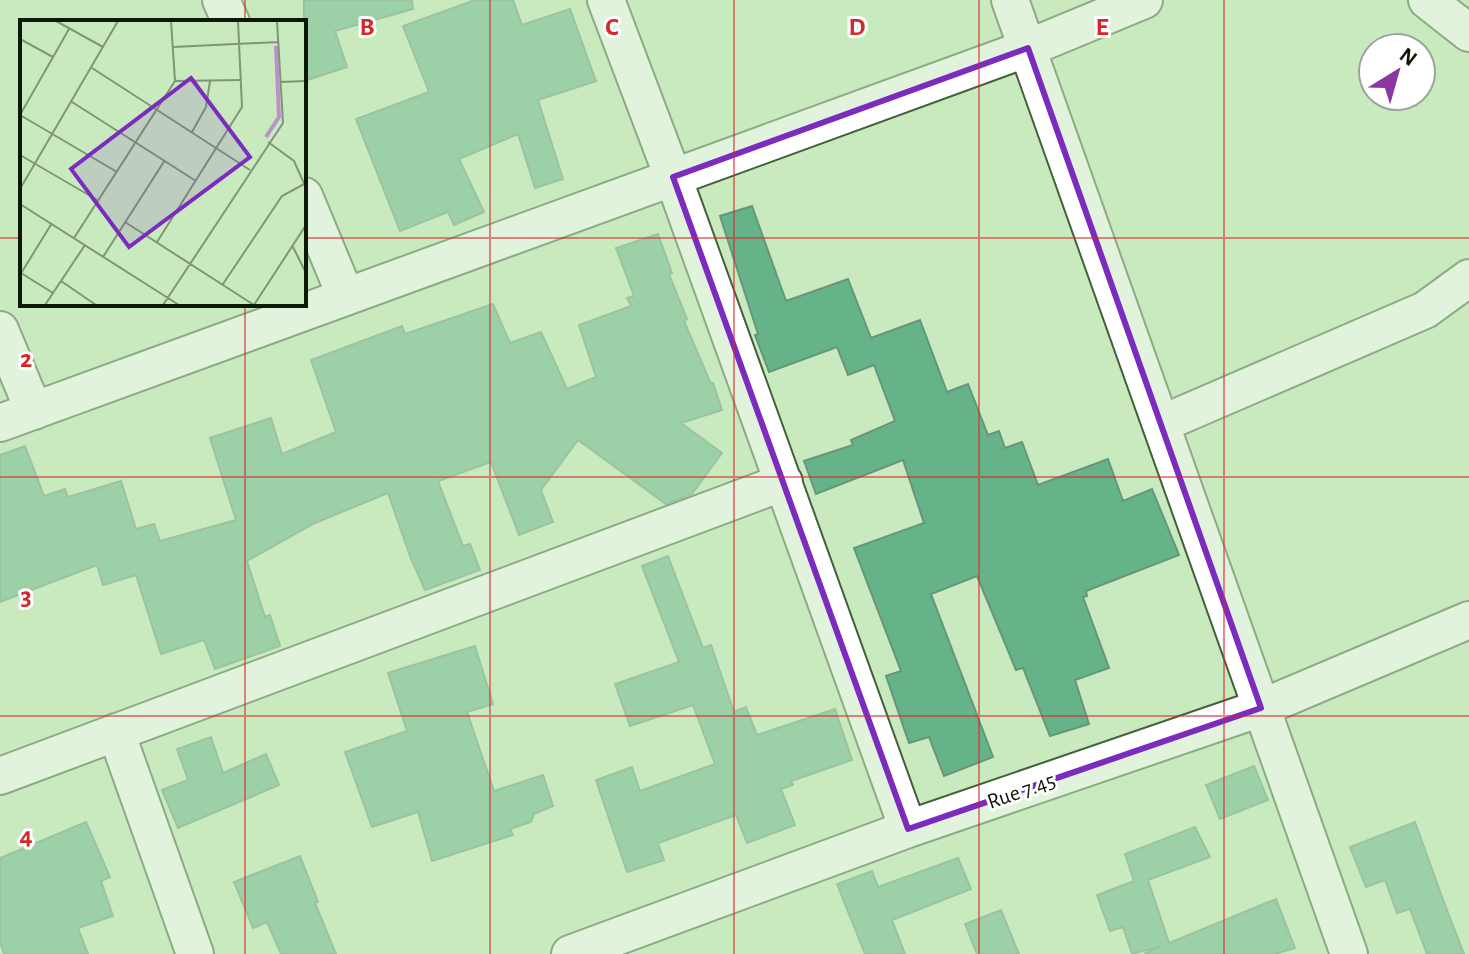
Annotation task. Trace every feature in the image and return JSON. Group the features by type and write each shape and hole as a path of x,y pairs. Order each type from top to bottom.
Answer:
{"street":[{"path":"221,0 230,20"},
{"path":"606,0 908,829"},
{"path":"1010,0 1349,954"},
{"path":"0,423 1028,48 1144,0"},
{"path":"1427,0 1469,33"},
{"path":"306,201 346,297"},
{"path":"1161,424 1425,310 1469,278"},
{"path":"0,330 34,411"},
{"path":"0,776 784,482"},
{"name":"Rue 7.45","path":"570,954 908,829 1261,708 1469,620"},
{"path":"116,732 195,954"}],"highlighted area":[{"path":"1028,48 1261,708 908,829 673,177"}],"building":[{"path":"304,0 412,0 413,9 335,31 347,67 306,80"},
{"path":"475,0 513,0 522,25 570,9 596,81 538,100 563,179 535,188 518,134 459,159 484,212 454,225 448,212 400,231 356,119 429,92 403,26"},
{"path":"752,206 786,301 848,279 871,338 920,320 947,392 968,384 988,435 999,431 1005,448 1022,442 1038,485 1108,459 1123,501 1152,489 1179,555 1086,591 1087,596 1083,597 1109,668 1075,680 1089,724 1050,736 1023,668 1016,670 977,576 931,594 993,757 944,776 929,737 909,743 886,676 901,671 854,548 924,523 903,460 816,494 804,461 853,445 851,440 895,421 874,365 848,375 837,347 769,372 720,216"},
{"path":"658,234 672,273 669,274 687,319 684,321 722,410 681,423 722,453 692,494 666,504 578,440 541,490 553,522 519,535 491,462 438,481 463,546 470,544 480,570 425,590 388,493 315,523 247,561 265,617 270,615 280,646 215,669 204,640 161,654 136,575 103,585 97,565 0,602 0,455 25,446 44,496 65,489 68,497 121,481 136,529 154,524 160,541 236,520 210,438 271,418 282,454 336,432 311,360 402,326 405,334 493,304 510,343 541,332 567,389 596,377 579,325 631,306 627,298 634,296 616,248"},
{"path":"668,556 703,648 711,645 734,712 746,707 757,735 835,709 852,760 791,781 793,785 781,789 795,825 747,843 736,815 658,843 664,860 627,872 596,780 632,767 640,791 715,764 693,705 630,726 615,684 679,662 642,566"},
{"path":"475,646 493,704 467,712 494,791 543,775 553,806 534,814 531,822 510,829 513,835 432,861 418,812 372,827 345,752 407,731 388,673"},
{"path":"211,737 223,773 266,754 279,785 178,828 162,790 188,780 177,749"},
{"path":"1254,766 1268,800 1220,819 1206,785"},
{"path":"86,822 110,877 101,881 113,916 78,928 88,954 4,954 0,941 0,858"},
{"path":"1415,822 1464,954 1427,954 1410,909 1397,913 1385,880 1366,887 1350,847"},
{"path":"1195,827 1210,857 1148,880 1169,943 1276,899 1295,948 1275,954 1144,954 1161,946 1132,954 1123,927 1110,931 1097,895 1134,881 1125,854"},
{"path":"300,856 336,954 281,954 267,922 253,928 234,882"},
{"path":"958,858 971,889 892,920 905,954 865,954 837,884 872,871 878,887"},
{"path":"1001,910 1019,954 977,954 965,924"}]}
